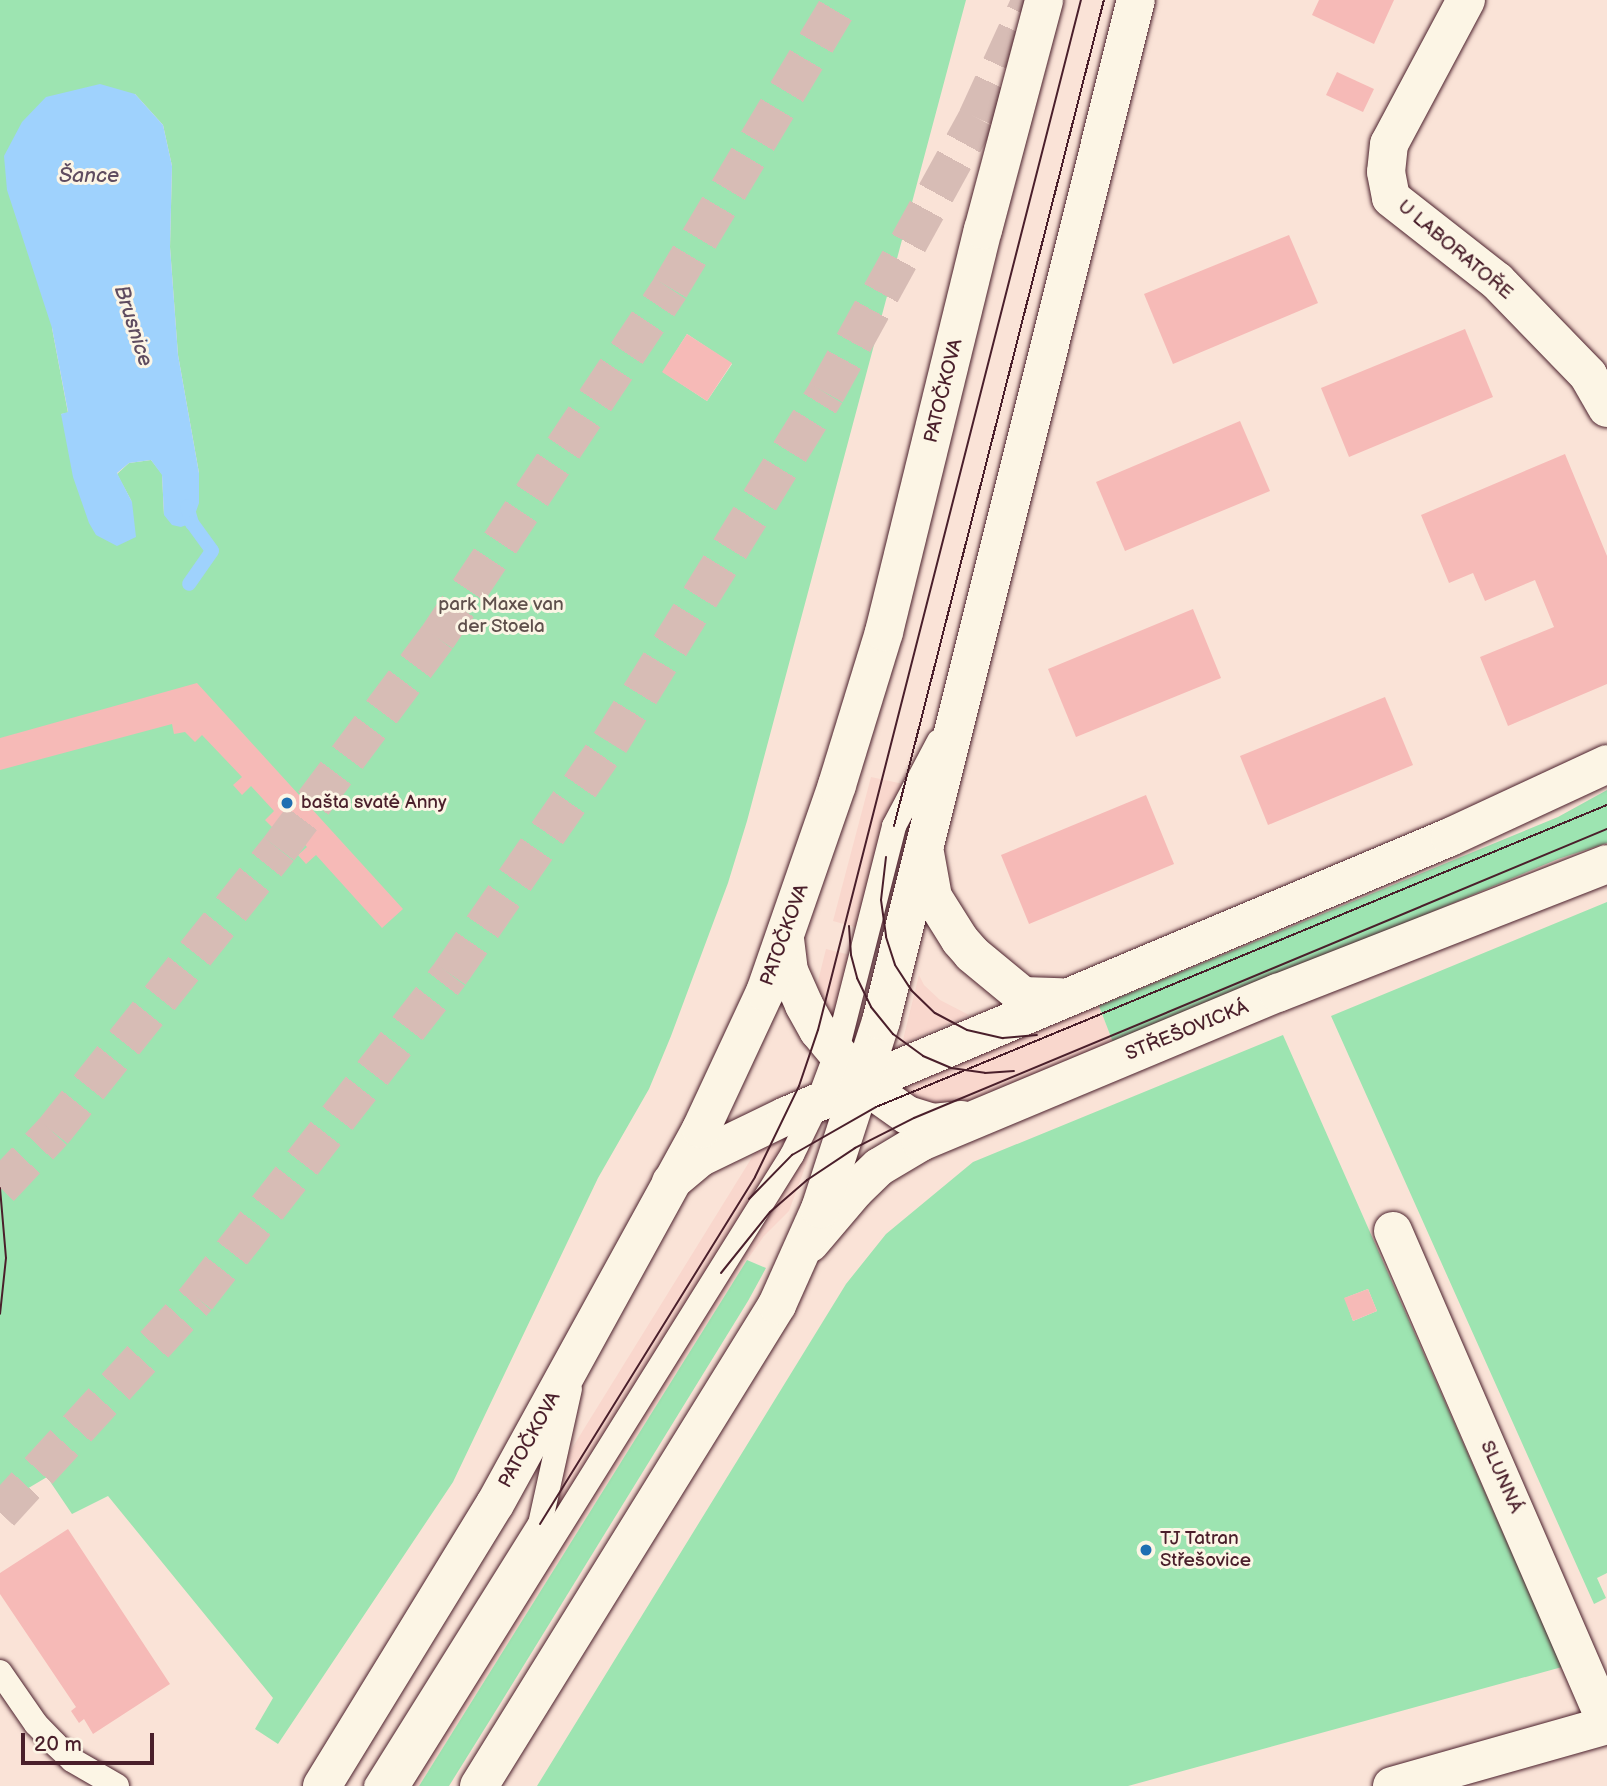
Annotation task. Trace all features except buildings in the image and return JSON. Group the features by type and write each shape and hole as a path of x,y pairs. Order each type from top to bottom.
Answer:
{"main road":[{"name":"PATOČKOVA","path":"322,1786 495,1504 578,1354 722,1090 785,939 884,632 1044,0"},
{"path":"479,1786 777,1305 802,1253 862,1083 925,853 1136,0"},
{"name":"U LABORATOŘE","path":"1466,0 1389,144 1386,172 1391,198 1497,281 1588,375 1607,408"},
{"path":"670,1184 686,1168 718,1147 818,1102 1450,836 1607,764"},
{"path":"925,853 933,897 972,954 1023,996 1063,997"},
{"name":"STŘEŠOVICKÁ","path":"802,1253 833,1214 879,1167 921,1142 1278,993 1607,864"},
{"path":"785,939 789,971 794,985 818,1030 862,1083 894,1109 921,1121 947,1122 978,1117"},
{"name":"SLUNNÁ","path":"1393,1231 1607,1724"},
{"path":"1417,1783 1607,1724"}],"lane":[{"path":"398,1786 760,1211 818,1102 836,1054 894,826 964,694"},
{"path":"376,1786 540,1524 578,1354"},
{"path":"0,1672 36,1724 55,1744 72,1759 117,1786"}],"shaded area":[{"path":"871,777 917,787 880,934 833,921"},
{"path":"826,949 871,960 849,1043 827,1009 817,985"},
{"path":"919,975 924,985 940,1000 969,1015 902,1044"},
{"path":"1099,1006 1114,1045 971,1104 934,1106 898,1089"},
{"path":"822,1121 789,1211 764,1236 747,1260 419,1786 363,1786 759,1146"}],"green space":[{"name":"park Maxe van der Stoela","path":"0,0 966,0 747,821 728,883 649,1089 598,1178 453,1482 278,1744 255,1729 273,1698 108,1496 72,1514 47,1477 0,1505","holes":["135,94 163,125 172,166 170,247 178,355 199,473 164,515 162,474 151,460 129,463 117,474 132,502 61,414 68,413 52,328","687,334 732,364 707,401 663,372"]},
{"path":"1607,790 1607,843 1558,859 1114,1045 1099,1006 1558,817"},
{"path":"1607,902 1607,1573 1597,1578 1606,1598 1594,1604 1331,1016"},
{"path":"1283,1035 1562,1667 1128,1786 537,1786 846,1284 886,1234 973,1162","holes":["1368,1289 1377,1311 1353,1321 1345,1298"]},
{"path":"747,1260 766,1268 748,1301 449,1786 419,1786"}],"water":[{"name":"Šance","path":"100,84 135,94 163,125 172,166 170,247 178,355 199,473 199,503 192,523 181,527 172,525 164,515 162,475 151,460 129,463 117,473 132,502 136,537 117,546 96,535 73,477 61,414 68,412 52,328 7,190 4,156 22,122 46,97"}],"waterway":[{"name":"Brusnice","path":"187,506 192,523 212,551 189,584"}],"tunnel":[{"path":"0,1188 53,1132 279,849 437,638 670,288 842,0"},
{"path":"0,1513 197,1298 450,974 610,743 826,393 977,118 1031,0"}],"tram line":[{"path":"540,1524 755,1177 799,1086 818,1030 1081,0"},
{"path":"894,826 1104,0"},
{"path":"749,1199 792,1155 876,1107 1607,805"},
{"path":"721,1273 770,1212 807,1180 855,1148 914,1118 1607,829"},
{"path":"886,857 881,900 886,937 895,965 911,990 935,1013 967,1030 1003,1038 1037,1035"},
{"path":"849,926 851,955 857,978 871,1007 893,1034 923,1056 951,1068 985,1073 1014,1071"},
{"path":"0,1188 6,1258 0,1314"}],"place":[{"name":"bašta svaté Anny","path":"287,803"},
{"name":"TJ Tatran Střešovice","path":"1146,1550"}]}
